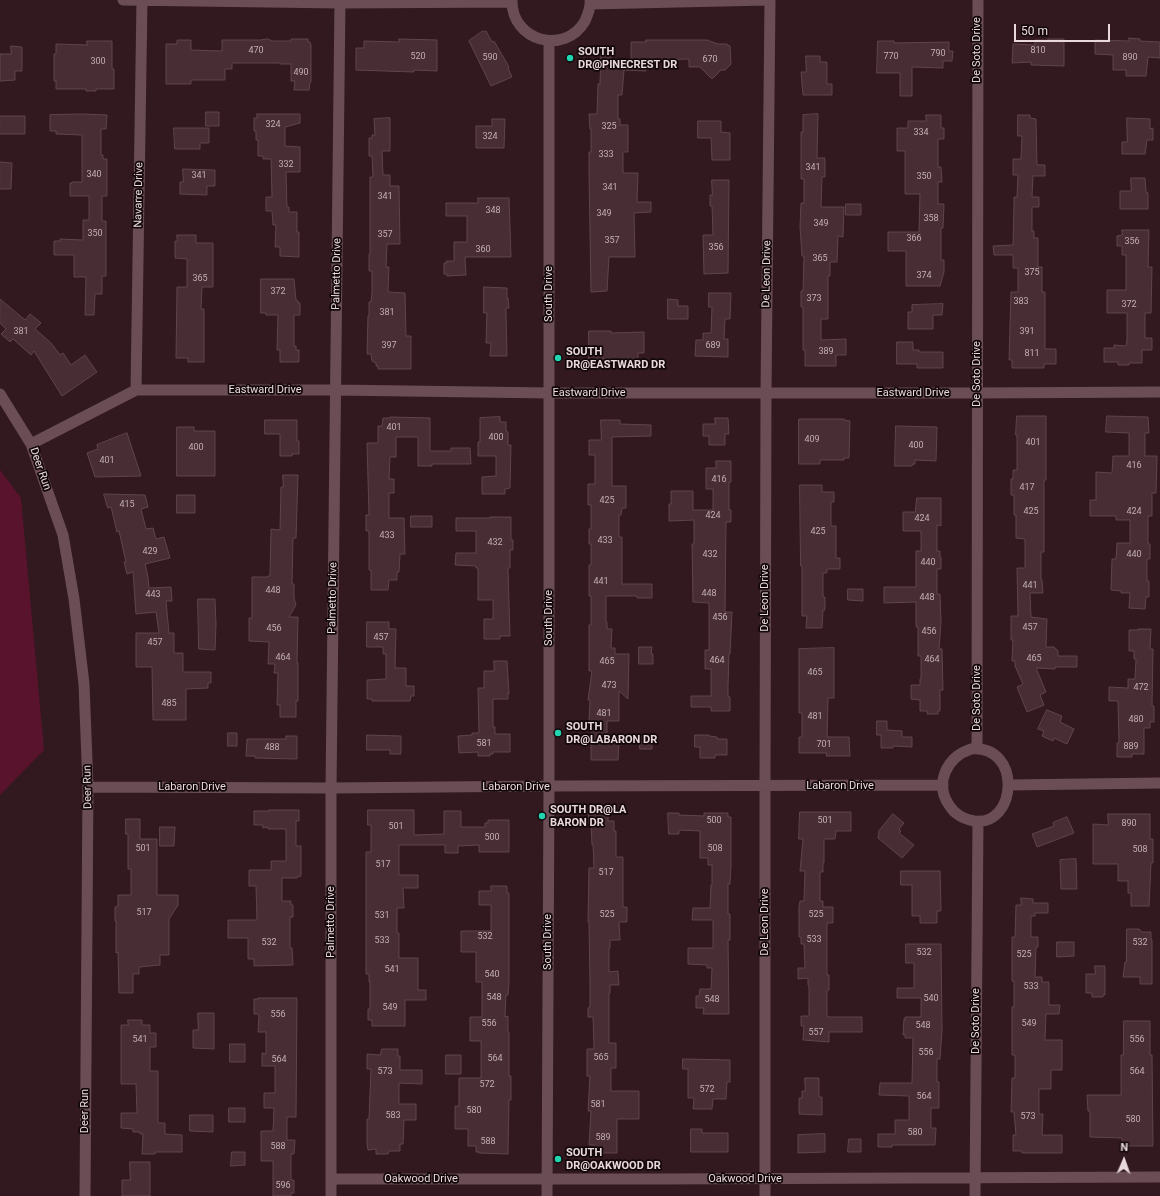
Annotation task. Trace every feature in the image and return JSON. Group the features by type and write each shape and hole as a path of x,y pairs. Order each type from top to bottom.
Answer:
{"street":[{"path":"123,0 340,2 512,1 513,14 527,33 537,38 549,41 561,40 572,35 582,27 588,16 590,2 768,0"},
{"name":"Navarre Drive","path":"136,390 142,0"},
{"name":"De Leon Drive","path":"765,1196 768,0"},
{"name":"De Soto Drive","path":"977,749 978,0"},
{"name":"Palmetto Drive","path":"331,1196 331,788 340,2"},
{"name":"South Drive","path":"547,1196 549,786 549,41"},
{"name":"Eastward Drive","path":"31,444 136,390 766,393 1160,392"},
{"name":"Deer Run","path":"0,394 31,444 63,535 74,598 84,684 88,787 85,1196"},
{"path":"977,749 986,750 1000,760 1008,776 1009,785 1005,802 997,813 989,818 978,821 967,820 960,817 953,811 944,795 943,785 945,775 952,761 962,752 977,749"},
{"path":"1009,785 1160,783"},
{"name":"Labaron Drive","path":"88,787 331,788 943,785"},
{"name":"De Soto Drive","path":"975,1196 978,821"},
{"name":"Oakwood Drive","path":"331,1179 547,1178 659,1180 765,1178 975,1179 1160,1177"}],"shaded area":[{"path":"0,470 21,498 44,750 0,795"}],"building":[{"path":"483,31 486,31 492,42 494,41 509,67 508,68 512,77 491,86 469,41"},
{"path":"1129,38 1140,39 1140,41 1160,42 1160,58 1148,57 1146,76 1126,76 1126,70 1113,70 1113,55 1095,54 1095,40 1129,41"},
{"path":"268,39 272,41 291,41 291,39 308,39 308,42 310,42 311,45 311,82 309,90 294,90 295,81 291,81 291,64 280,63 232,63 232,69 225,69 225,80 191,80 191,84 166,84 166,44 177,44 177,40 191,40 191,50 222,51 222,40"},
{"path":"399,39 437,40 437,71 414,70 414,72 356,70 356,48 364,48 364,41 399,42"},
{"path":"1064,39 1064,66 1031,65 1031,62 1012,63 1013,44 1035,45 1035,40"},
{"path":"646,40 707,40 718,44 727,44 730,46 731,64 725,70 721,70 712,79 700,67 689,67 689,59 657,60 657,64 646,63 646,71 624,70 622,95 618,95 618,119 620,119 620,125 628,125 628,152 623,152 623,173 638,173 637,202 651,202 651,212 634,213 635,257 609,257 607,291 591,292 589,152 591,152 591,129 589,114 597,114 601,52 611,52 611,59 631,60 631,42 646,42"},
{"path":"87,41 112,41 114,89 96,89 96,91 86,91 86,89 56,89 56,81 54,81 54,54 56,54 56,44 87,45"},
{"path":"878,41 894,41 894,43 949,42 949,51 953,51 952,61 943,61 943,68 912,67 912,96 900,96 900,73 877,73"},
{"path":"11,46 22,47 22,71 15,71 15,80 0,81 0,54 11,54"},
{"path":"806,56 820,56 820,62 827,62 827,84 832,84 832,95 803,95 801,72 806,72"},
{"path":"206,112 219,112 219,126 206,126"},
{"path":"257,114 300,114 300,123 285,127 285,146 300,147 300,172 286,172 287,207 289,207 289,212 297,212 299,257 280,256 280,247 275,247 276,225 273,225 272,211 266,211 266,197 272,197 271,159 263,159 263,156 258,156 258,140 256,140 256,131 254,131 254,118 257,118"},
{"path":"818,114 817,158 825,158 825,177 822,177 821,207 844,207 843,237 838,236 837,262 830,262 830,276 828,276 828,319 821,319 821,340 846,339 846,355 836,355 836,366 805,366 805,350 803,350 803,307 801,307 801,291 803,291 804,256 802,256 800,227 801,203 804,203 804,179 801,179 801,132 803,132 803,115"},
{"path":"50,115 107,115 106,129 101,129 101,155 103,155 103,159 107,159 107,196 102,196 102,221 106,221 106,276 102,276 102,294 95,294 94,315 85,315 86,277 74,277 74,255 54,255 54,241 60,241 60,239 83,240 83,220 89,220 89,196 70,196 70,183 82,182 82,135 56,134 56,131 50,131"},
{"path":"926,115 941,115 941,128 944,128 944,139 938,139 938,167 941,167 942,182 938,182 938,204 944,204 943,228 941,228 941,260 944,260 944,272 940,286 906,286 906,251 888,251 888,232 919,232 920,194 905,194 905,151 897,151 897,128 908,128 908,121 926,121"},
{"path":"1018,115 1030,115 1030,118 1036,119 1037,165 1045,165 1045,176 1033,176 1032,197 1039,197 1039,207 1032,207 1032,231 1034,231 1034,238 1038,238 1038,267 1042,267 1042,292 1045,292 1045,349 1056,349 1056,364 1044,364 1044,368 1012,368 1012,360 1009,360 1011,292 1018,292 1018,268 1013,268 1013,255 994,255 993,246 1013,245 1014,197 1017,197 1018,175 1013,175 1013,159 1021,159 1022,136 1018,136"},
{"path":"0,116 25,116 25,134 0,134"},
{"path":"390,118 390,151 382,151 383,175 390,175 390,186 399,186 400,244 387,244 386,267 389,267 388,292 405,293 406,336 411,336 411,369 378,369 376,363 372,361 371,354 367,354 369,302 371,302 372,292 372,271 369,271 369,254 370,177 373,177 372,156 369,156 369,138 372,138 372,135 375,135 374,119"},
{"path":"1127,118 1150,119 1150,129 1153,128 1153,140 1147,140 1145,154 1122,154 1122,142 1127,142"},
{"path":"492,119 505,119 504,148 476,148 476,126 492,126"},
{"path":"698,121 721,121 721,132 730,133 730,160 712,160 711,138 698,138"},
{"path":"174,128 209,128 209,143 200,143 200,149 175,149"},
{"path":"0,162 12,163 11,189 0,189"},
{"path":"183,169 215,170 215,186 207,186 207,195 180,194 180,182 183,182"},
{"path":"1131,178 1145,178 1146,192 1148,193 1148,209 1120,209 1120,191 1131,191"},
{"path":"712,180 729,180 728,273 704,274 703,235 713,235 712,206 710,206"},
{"path":"478,198 509,198 511,257 465,257 466,275 447,276 447,274 444,274 444,263 447,263 446,261 454,261 454,242 467,242 467,216 446,216 446,203 478,203"},
{"path":"846,204 861,204 861,215 846,215"},
{"path":"1122,230 1149,230 1148,267 1152,267 1151,313 1145,313 1145,338 1152,338 1152,350 1142,350 1142,363 1129,363 1129,365 1118,365 1118,362 1104,362 1104,348 1114,348 1114,345 1126,346 1127,341 1127,313 1107,313 1107,290 1126,290 1126,255 1122,255 1122,246 1117,246 1117,236 1122,235"},
{"path":"177,235 196,235 196,243 213,243 213,287 202,287 201,309 204,309 204,362 188,362 188,358 176,358 177,287 187,287 187,259 175,258 175,241 177,241"},
{"path":"261,279 294,279 296,300 300,303 300,315 294,315 294,346 296,346 296,350 299,350 299,362 280,362 280,350 277,350 278,315 266,315 266,313 261,313"},
{"path":"484,287 507,288 509,308 506,308 507,356 490,356 491,343 486,343 487,313 484,313"},
{"path":"709,293 731,293 730,319 725,319 724,339 728,339 728,357 695,356 696,340 703,340 703,333 711,333 712,307 709,307"},
{"path":"0,299 25,320 30,314 41,323 35,329 51,343 60,355 63,353 71,365 85,355 97,372 62,396 34,351 31,355 13,339 10,342 1,334 6,329 0,323"},
{"path":"668,299 678,300 678,306 688,306 688,319 668,319"},
{"path":"943,304 942,315 933,315 933,329 908,329 908,312 912,312 912,305"},
{"path":"589,331 611,331 611,333 644,332 644,353 638,353 638,359 589,359"},
{"path":"897,342 913,342 913,350 919,350 919,352 943,352 943,368 917,368 917,364 897,364"},
{"path":"1017,416 1046,416 1044,552 1041,552 1041,580 1043,593 1030,593 1031,617 1047,619 1046,647 1054,647 1058,651 1058,656 1077,656 1077,667 1055,667 1055,669 1036,668 1046,692 1040,695 1044,705 1027,712 1017,687 1023,684 1015,666 1015,661 1012,661 1013,640 1011,640 1011,616 1018,616 1017,568 1025,568 1025,539 1016,538 1014,495 1011,495 1011,479 1013,479 1013,470 1017,470"},
{"path":"1107,416 1148,417 1149,433 1145,433 1145,456 1157,456 1156,493 1152,493 1152,516 1148,516 1148,544 1150,544 1150,559 1147,559 1147,581 1149,581 1149,597 1146,597 1145,609 1129,608 1130,593 1121,593 1121,591 1111,590 1112,559 1116,559 1117,543 1130,543 1130,520 1116,520 1116,516 1090,516 1090,500 1096,500 1096,472 1112,473 1113,456 1129,456 1129,433 1106,432"},
{"path":"500,417 500,422 506,422 508,445 511,445 510,488 505,489 505,494 482,494 482,477 496,476 496,456 478,456 478,442 480,442 480,418"},
{"path":"383,418 430,418 430,451 451,451 451,448 470,448 471,464 432,464 432,466 418,466 418,437 396,437 396,457 390,457 389,479 394,479 394,493 389,493 389,518 404,518 405,554 400,554 397,580 389,580 388,590 371,590 371,570 369,570 369,531 366,531 366,515 369,515 367,443 378,443 378,426 382,426"},
{"path":"715,418 728,418 729,434 725,434 725,445 709,445 709,436 703,436 703,424 715,424"},
{"path":"799,419 844,419 850,421 849,458 844,458 844,460 820,460 820,464 799,464"},
{"path":"265,420 297,420 297,441 299,441 299,454 292,454 292,456 280,456 280,434 265,434"},
{"path":"601,420 620,420 620,424 651,425 651,436 612,437 612,486 626,486 626,508 622,508 621,515 619,515 619,537 622,537 622,584 652,584 652,598 637,598 637,596 606,596 607,629 612,629 611,648 615,648 615,654 629,654 628,699 619,691 619,721 607,721 607,743 619,743 618,760 591,760 591,721 589,721 590,700 588,700 592,671 589,671 589,625 591,625 591,596 589,596 589,565 591,565 591,544 589,544 589,529 591,529 591,505 588,505 588,484 595,484 595,455 589,455 589,440 601,440"},
{"path":"896,426 937,427 936,461 915,460 915,464 912,466 895,466"},
{"path":"177,427 194,427 194,431 215,431 215,476 177,476"},
{"path":"127,433 141,476 95,477 87,453 98,449 97,445"},
{"path":"716,461 731,461 729,510 731,510 731,522 726,522 725,612 732,612 728,686 730,711 711,711 711,707 691,707 691,696 711,696 711,669 705,669 705,650 709,650 709,603 693,602 692,544 694,544 694,520 669,521 671,491 693,491 693,510 713,510 713,489 706,489 706,468 716,468"},
{"path":"283,475 298,475 296,538 293,538 292,584 294,584 294,598 296,605 289,617 298,617 298,701 296,701 296,717 280,717 280,705 277,705 278,673 274,673 275,664 268,664 269,642 249,641 249,618 252,618 252,577 270,576 271,529 280,530 281,487 283,487"},
{"path":"800,485 822,485 822,492 834,492 834,502 831,502 831,526 836,526 836,558 840,558 840,569 827,569 827,573 823,573 823,597 825,597 825,610 823,610 822,628 806,628 807,616 802,616"},
{"path":"104,494 145,495 148,507 141,509 146,529 153,528 156,539 164,537 170,558 145,564 149,588 171,587 172,601 166,601 169,633 174,633 174,653 183,653 183,672 211,672 211,683 208,683 208,688 186,689 186,720 153,720 152,667 136,667 136,633 159,633 156,612 136,614 133,572 127,574 124,562 126,562 119,531 117,532 111,507 108,508"},
{"path":"177,495 195,495 195,513 177,513"},
{"path":"917,498 941,498 941,526 937,525 937,551 940,551 941,569 937,569 937,594 940,594 941,622 939,649 942,649 943,690 940,690 940,711 938,711 938,714 927,714 927,711 920,711 920,700 911,699 911,685 920,685 921,679 921,656 918,656 918,627 916,627 916,602 884,603 884,587 916,587 916,551 921,551 921,531 903,531 903,512 915,512"},
{"path":"411,516 432,516 432,527 411,527"},
{"path":"511,517 511,540 513,540 513,550 510,550 510,568 508,568 510,636 500,636 500,639 484,639 484,619 493,619 493,600 478,600 478,568 476,568 476,566 455,565 456,553 476,553 476,531 456,531 456,518"},
{"path":"848,589 863,589 863,601 848,600"},
{"path":"198,599 215,599 215,650 199,649"},
{"path":"367,622 389,622 389,629 396,629 395,668 406,668 406,686 414,686 414,696 411,696 410,701 372,701 372,699 367,699 367,680 386,679 386,654 383,654 383,647 367,647"},
{"path":"1151,629 1150,649 1153,649 1152,706 1154,706 1154,722 1150,722 1150,728 1144,728 1144,754 1132,754 1132,757 1117,757 1117,743 1119,743 1118,701 1109,701 1109,687 1128,688 1128,679 1135,679 1136,659 1134,659 1134,651 1129,651 1129,630"},
{"path":"639,647 652,647 651,654 653,654 653,664 639,664"},
{"path":"834,648 834,698 828,698 827,737 849,737 850,756 826,756 827,753 799,753 799,737 802,737 802,713 799,713 799,649"},
{"path":"494,661 507,661 508,699 493,699 493,727 495,727 495,734 510,734 510,752 493,752 490,756 478,756 478,752 459,753 458,736 479,733 478,688 484,688 484,671 494,671"},
{"path":"1047,710 1062,716 1060,722 1074,729 1067,744 1054,738 1053,741 1042,736 1044,731 1038,729"},
{"path":"877,721 887,721 887,730 902,731 902,737 912,737 912,747 893,746 893,748 881,748 881,735 877,735"},
{"path":"228,733 237,733 237,746 228,746"},
{"path":"367,735 401,736 401,754 390,754 390,750 367,750"},
{"path":"695,735 709,735 717,737 717,739 727,739 727,755 715,755 715,758 700,758 700,747 695,747"},
{"path":"286,736 297,736 297,759 255,758 255,756 246,756 247,739 286,739"},
{"path":"640,737 652,737 652,749 640,749"},
{"path":"299,810 299,821 296,821 296,846 301,846 301,876 297,878 282,878 282,901 291,901 291,905 293,905 293,917 290,917 290,948 292,948 293,965 254,966 254,959 248,959 248,938 228,938 228,920 257,920 256,886 249,886 249,870 271,870 271,861 286,861 286,829 268,829 268,827 263,828 263,825 254,825 254,811"},
{"path":"368,810 414,810 414,835 444,834 444,811 461,811 461,827 485,827 485,823 488,823 488,820 509,820 509,852 479,852 479,845 458,846 458,853 445,853 445,845 399,845 399,875 418,875 418,888 403,888 404,908 397,908 399,958 418,958 418,990 426,990 426,1000 405,1000 405,1026 372,1026 372,1020 368,1020 368,1009 370,1009 370,982 369,974 366,974 366,852 371,852 371,825 368,825"},
{"path":"800,812 851,812 851,831 836,831 835,839 824,839 823,872 820,872 820,901 823,901 823,907 833,907 833,923 827,923 827,975 829,975 829,990 827,991 827,1016 862,1017 862,1032 829,1032 829,1042 803,1040 804,1026 801,1026 801,1016 809,1016 809,986 808,978 798,979 798,968 805,968 804,944 801,944 801,937 799,937 799,907 800,901 804,901 805,871 800,871 803,839 799,839"},
{"path":"589,813 608,813 608,821 614,821 614,831 616,831 616,857 623,857 623,907 627,907 627,922 619,922 620,940 610,940 609,948 609,972 618,971 619,985 610,985 609,993 609,1043 616,1043 616,1068 611,1068 611,1091 639,1091 639,1119 617,1119 617,1153 594,1153 594,1145 589,1145 591,1111 588,1111 590,1076 587,1076 587,1049 594,1049 593,1017 588,1017 588,1008 590,1007 590,982 588,922 589,868 594,868"},
{"path":"668,813 704,816 704,813 728,813 728,817 731,817 731,865 730,884 728,884 728,914 730,914 730,940 728,940 729,1014 703,1014 704,1008 696,1008 696,996 699,996 700,989 711,989 712,968 707,968 707,965 688,964 688,948 713,948 713,920 692,920 693,908 710,908 712,865 708,865 708,858 700,858 700,831 679,830 679,834 669,834"},
{"path":"893,814 904,823 899,829 901,831 899,833 914,845 902,858 878,838 879,831"},
{"path":"1108,814 1150,814 1150,839 1153,839 1153,863 1151,863 1149,906 1131,906 1131,893 1128,893 1128,881 1118,881 1118,864 1093,864 1093,824 1108,825"},
{"path":"1067,817 1074,833 1037,847 1032,834 1054,826 1053,823"},
{"path":"126,819 140,819 140,839 157,839 157,895 178,895 178,905 169,919 169,955 160,955 160,965 139,967 139,974 133,974 133,993 119,993 115,907 118,906 118,895 131,895 131,869 128,869 128,834 126,834"},
{"path":"160,827 175,827 174,846 160,846"},
{"path":"1076,859 1077,889 1061,889 1060,860"},
{"path":"901,871 940,871 941,911 937,911 937,923 920,923 920,916 912,916 912,885 901,885"},
{"path":"491,886 507,886 507,893 509,893 509,982 508,995 506,995 505,1017 508,1016 509,1076 511,1076 508,1154 476,1152 476,1146 468,1146 468,1129 455,1129 455,1106 459,1106 459,1078 481,1078 481,1041 470,1041 470,1017 482,1017 482,982 476,982 476,952 461,952 461,931 491,931 491,905 479,905 479,891 491,891"},
{"path":"1021,898 1033,899 1033,903 1048,903 1048,913 1035,913 1035,916 1031,916 1031,937 1038,937 1038,947 1036,947 1035,977 1042,977 1042,982 1049,982 1049,1005 1060,1005 1059,1014 1046,1014 1045,1040 1062,1040 1062,1070 1051,1070 1051,1089 1039,1089 1039,1114 1043,1114 1042,1135 1062,1135 1062,1153 1022,1153 1022,1151 1013,1151 1013,1135 1016,1135 1014,1112 1011,1112 1012,1078 1015,1078 1015,1055 1012,1055 1012,1007 1014,1007 1014,981 1012,981 1012,937 1015,937 1016,905 1021,905"},
{"path":"1127,929 1139,929 1142,932 1151,932 1152,984 1140,984 1140,977 1123,977 1126,962"},
{"path":"1057,942 1074,942 1074,956 1057,957"},
{"path":"906,944 941,944 942,1030 940,1059 937,1059 939,1108 931,1108 931,1128 936,1128 935,1145 892,1145 892,1147 878,1147 878,1134 895,1134 895,1120 909,1120 909,1096 879,1095 880,1083 912,1083 913,1038 905,1038 905,1034 903,1035 904,1019 905,1020 905,1017 921,1017 921,998 897,998 897,988 914,988 914,963 906,963"},
{"path":"1095,966 1105,966 1105,995 1103,995 1103,997 1092,997 1092,993 1086,993 1086,974 1095,974"},
{"path":"297,998 296,1117 287,1117 287,1140 295,1140 294,1154 291,1154 291,1180 294,1180 294,1193 291,1193 291,1196 273,1196 273,1161 261,1161 261,1131 273,1131 274,1108 264,1108 264,1093 275,1093 275,1066 262,1066 262,1053 266,1054 266,1032 258,1032 259,1016 258,1014 254,1014 254,999"},
{"path":"198,1013 214,1013 214,1049 193,1048 193,1030 198,1030"},
{"path":"128,1020 142,1020 142,1025 150,1025 150,1033 156,1033 156,1047 150,1047 150,1071 158,1071 158,1123 165,1123 165,1134 182,1135 182,1152 155,1152 155,1154 142,1154 143,1134 140,1134 140,1132 133,1132 133,1129 121,1128 121,1113 137,1113 136,1084 121,1084 121,1025 128,1025"},
{"path":"1124,1021 1150,1021 1153,1146 1122,1146 1122,1138 1090,1137 1090,1111 1088,1111 1087,1095 1121,1095 1121,1055 1123,1055"},
{"path":"230,1044 245,1044 245,1062 230,1062"},
{"path":"382,1049 398,1049 398,1056 400,1056 400,1070 422,1070 422,1084 399,1083 399,1104 416,1104 416,1120 404,1120 403,1144 400,1144 400,1151 389,1151 388,1154 376,1154 376,1149 368,1150 367,1143 367,1119 369,1119 371,1069 367,1069 367,1054 380,1055"},
{"path":"446,1055 461,1055 461,1074 446,1074"},
{"path":"683,1059 730,1060 730,1082 727,1082 726,1099 713,1099 712,1109 693,1109 694,1098 688,1098 688,1069 683,1069"},
{"path":"805,1078 819,1078 819,1097 822,1097 822,1115 799,1114 799,1098 802,1098 802,1091 805,1091"},
{"path":"229,1108 245,1108 245,1122 229,1122"},
{"path":"190,1115 213,1115 213,1132 190,1131"},
{"path":"691,1129 702,1129 702,1133 728,1133 728,1152 691,1152"},
{"path":"825,1134 825,1152 798,1153 798,1135"},
{"path":"849,1139 861,1139 861,1152 848,1152"},
{"path":"232,1152 245,1152 245,1165 231,1166"},
{"path":"130,1162 150,1162 150,1196 122,1196 122,1180 130,1180"}],"place":[{"name":"SOUTH DR@PINECREST DR","path":"570,58"},
{"name":"SOUTH DR@EASTWARD DR","path":"558,358"},
{"name":"SOUTH DR@LABARON DR","path":"558,733"},
{"name":"SOUTH DR@LA BARON DR","path":"542,816"},
{"name":"SOUTH DR@OAKWOOD DR","path":"558,1159"}]}
